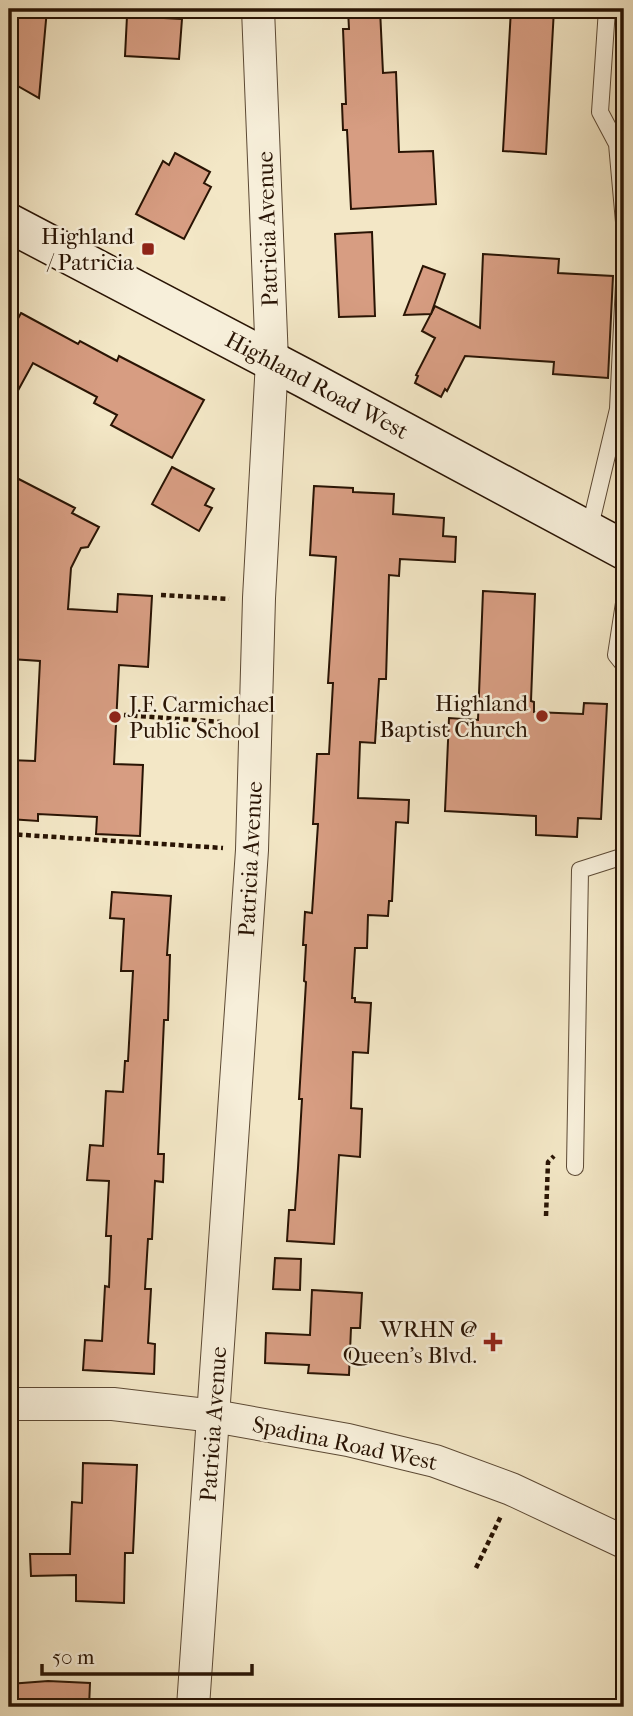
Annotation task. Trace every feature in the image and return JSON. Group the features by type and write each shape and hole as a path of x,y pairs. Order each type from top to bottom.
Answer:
{"main road":[{"name":"Highland Road West","path":"9,223 624,550"}],"street":[{"name":"Patricia Avenue","path":"193,1707 252,850 259,598 272,361 258,9"},
{"name":"Spadina Road West","path":"9,1404 113,1404 214,1416 348,1440 435,1461 511,1489 624,1542"}],"lane":[{"path":"607,9 600,112 617,144 624,222"},
{"path":"589,531 618,409 624,284"},
{"path":"624,603 616,655 624,665"},
{"path":"575,1167 580,870 624,856"}],"path":[{"path":"162,594 229,599"},
{"path":"124,715 222,722"},
{"path":"9,834 252,850"},
{"path":"476,1568 497,1529 511,1489"}],"building":[{"path":"9,9 47,9 39,98 9,81"},
{"path":"348,9 380,9 383,73 396,72 399,152 433,151 436,204 351,209 347,130 343,130 342,104 346,104 343,29 349,29"},
{"path":"511,9 554,9 546,154 503,151"},
{"path":"127,16 182,19 179,59 125,56"},
{"path":"175,153 210,172 204,183 211,187 184,239 136,214 163,161 169,165"},
{"path":"372,232 375,316 339,317 335,234"},
{"path":"483,254 559,259 558,273 613,276 608,378 553,374 554,362 465,356 447,391 445,389 441,397 415,383 418,376 416,375 435,338 422,331 435,306 480,328"},
{"path":"423,266 445,274 431,314 404,315"},
{"path":"21,313 78,344 80,341 117,361 119,356 204,400 172,458 111,425 117,415 94,403 97,397 33,363 9,407 9,335"},
{"path":"172,467 214,489 205,505 212,508 199,531 152,504"},
{"path":"9,474 75,508 72,513 99,527 88,547 81,548 71,568 68,609 117,612 118,594 152,596 148,667 119,665 114,764 143,765 140,836 96,834 97,817 38,814 38,821 9,819 9,760 35,761 40,661 11,659 15,589 11,588 9,580"},
{"path":"314,486 394,494 393,514 444,518 443,536 456,537 455,562 400,559 399,576 389,575 386,679 379,679 375,743 360,742 358,798 409,800 408,823 396,822 392,901 389,901 388,916 368,915 367,948 355,948 352,998 355,998 355,1002 371,1003 368,1053 353,1052 351,1108 362,1109 360,1157 339,1155 334,1244 287,1241 289,1210 295,1210 298,1168 306,982 306,945 303,945 305,912 312,913 318,824 313,824 317,754 329,754 333,683 328,683 336,557 310,555"},
{"name":"Highland Baptist Church","path":"483,591 535,594 531,701 534,702 534,712 583,714 584,703 607,704 601,819 578,818 577,837 536,835 536,816 445,811 449,718 478,720"},
{"path":"112,892 171,896 167,955 170,955 168,1020 164,1020 158,1154 164,1154 163,1182 155,1181 152,1239 148,1239 145,1289 151,1289 148,1343 155,1344 154,1374 83,1370 85,1340 102,1341 105,1286 109,1287 111,1236 106,1236 109,1181 87,1180 90,1145 103,1146 106,1091 123,1092 125,1061 128,1061 133,971 121,971 124,919 110,918"},
{"path":"275,1258 301,1259 300,1290 273,1289"},
{"path":"312,1290 362,1293 360,1328 351,1328 349,1375 308,1373 309,1365 265,1363 266,1333 310,1335"},
{"path":"83,1463 137,1465 133,1553 125,1553 124,1603 76,1601 76,1575 31,1576 30,1554 70,1554 72,1502 82,1503"},
{"path":"48,1681 90,1683 89,1707 9,1707 9,1684"}],"place":[{"name":"Highland / Patricia","path":"148,249"},
{"name":"Highland Baptist Church","path":"542,716"},
{"name":"J.F. Carmichael Public School","path":"115,717"},
{"name":"WRHN @ Queen’s Blvd.","path":"493,1342"}]}
